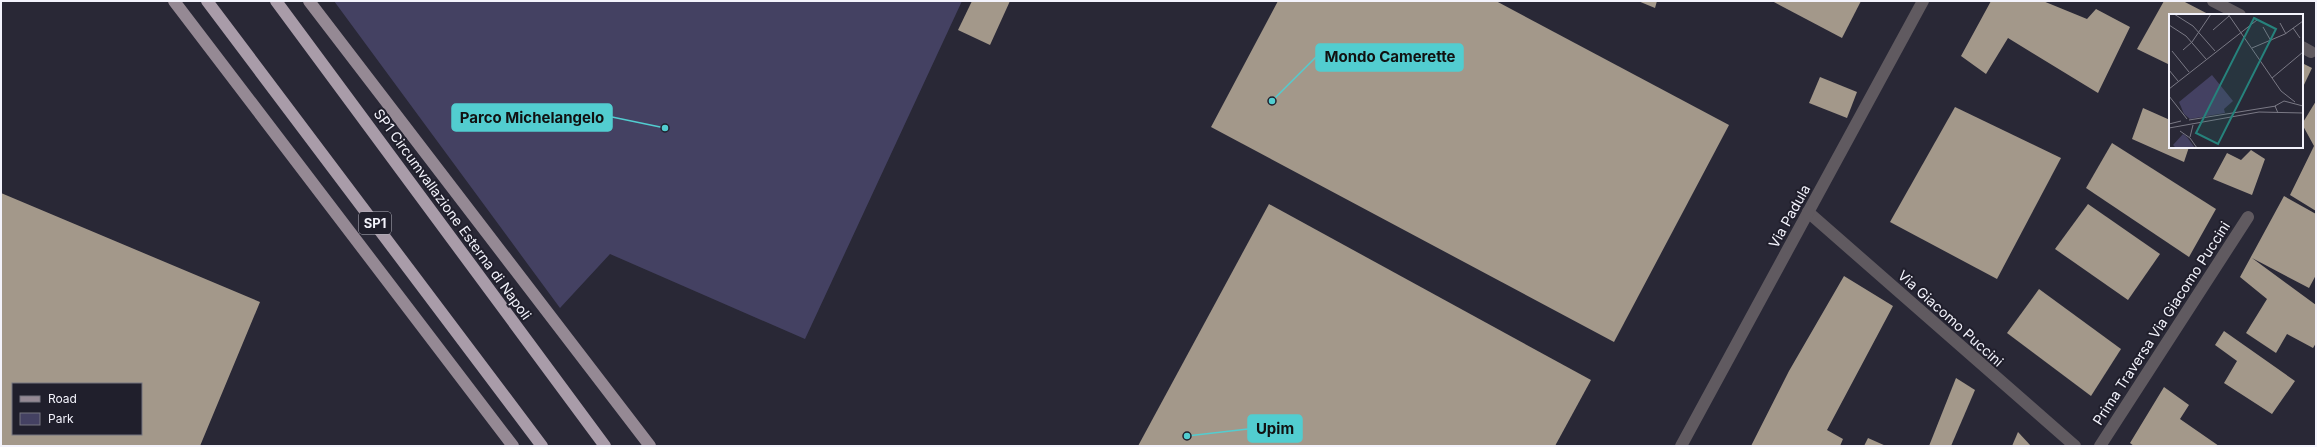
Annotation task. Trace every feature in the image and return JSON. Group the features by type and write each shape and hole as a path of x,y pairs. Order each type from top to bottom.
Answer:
{"highway":[{"name":"SP1","path":"207,1 542,446"},
{"name":"SP1 Circumvallazione Esterna di Napoli","path":"276,1 605,446"}],"main road":[{"path":"174,1 513,446"},
{"path":"309,1 650,446"}],"street":[{"name":"Via Padula","path":"1680,446 1923,1"},
{"path":"2213,1 2238,14"},
{"name":"Via Giacomo Puccini","path":"1808,212 2075,446"},
{"name":"Prima Traversa Via Giacomo Puccini","path":"2100,446 2248,217"}],"green space":[{"path":"334,1 962,1 805,339 610,254 560,308"}],"building":[{"path":"972,1 1010,1 990,45 958,30"},
{"path":"1278,1 1496,1 1729,125 1614,342 1211,127"},
{"path":"1638,1 1657,1 1655,8"},
{"path":"1772,1 1861,1 1842,38"},
{"path":"1991,1 2043,1 2087,19 2096,9 2130,27 2098,93 2008,38 1986,74 1961,56"},
{"path":"2164,1 2183,1 2208,14 2169,14 2169,65 2137,49"},
{"path":"2303,64 2312,68 2303,87"},
{"path":"1820,77 1857,92 1847,118 1809,103"},
{"path":"2316,101 2316,211 2290,195 2314,146 2303,126 2303,122"},
{"path":"1955,107 2061,158 1997,279 1890,222"},
{"path":"2143,108 2169,120 2169,148 2189,148 2184,162 2132,139"},
{"path":"2112,143 2216,209 2189,257 2086,188"},
{"path":"2251,150 2265,159 2252,195 2213,179 2227,153 2241,160"},
{"path":"1,193 260,302 200,446 1,446"},
{"path":"2284,196 2316,214 2316,275 2309,288 2252,258 2316,305 2316,343 2313,348 2287,334 2276,353 2246,333 2267,299 2240,277"},
{"path":"1269,204 1591,380 1555,446 1138,446"},
{"path":"2088,204 2160,254 2128,300 2055,249"},
{"path":"1844,276 1893,306 1827,430 1843,439 1840,446 1751,446 1789,371"},
{"path":"2039,289 2121,349 2091,396 2007,333"},
{"path":"2224,331 2295,381 2272,414 2224,383 2237,361 2215,345"},
{"path":"1956,378 1975,390 1951,446 1929,446"},
{"path":"2164,387 2189,405 2180,419 2219,446 2134,446 2130,443"},
{"path":"2018,432 2031,446 2012,446"},
{"path":"1868,438 1886,446 1864,446"}],"place":[{"name":"Mondo Camerette","path":"1272,101"},
{"name":"Parco Michelangelo","path":"665,128"},
{"name":"Upim","path":"1187,436"}]}
